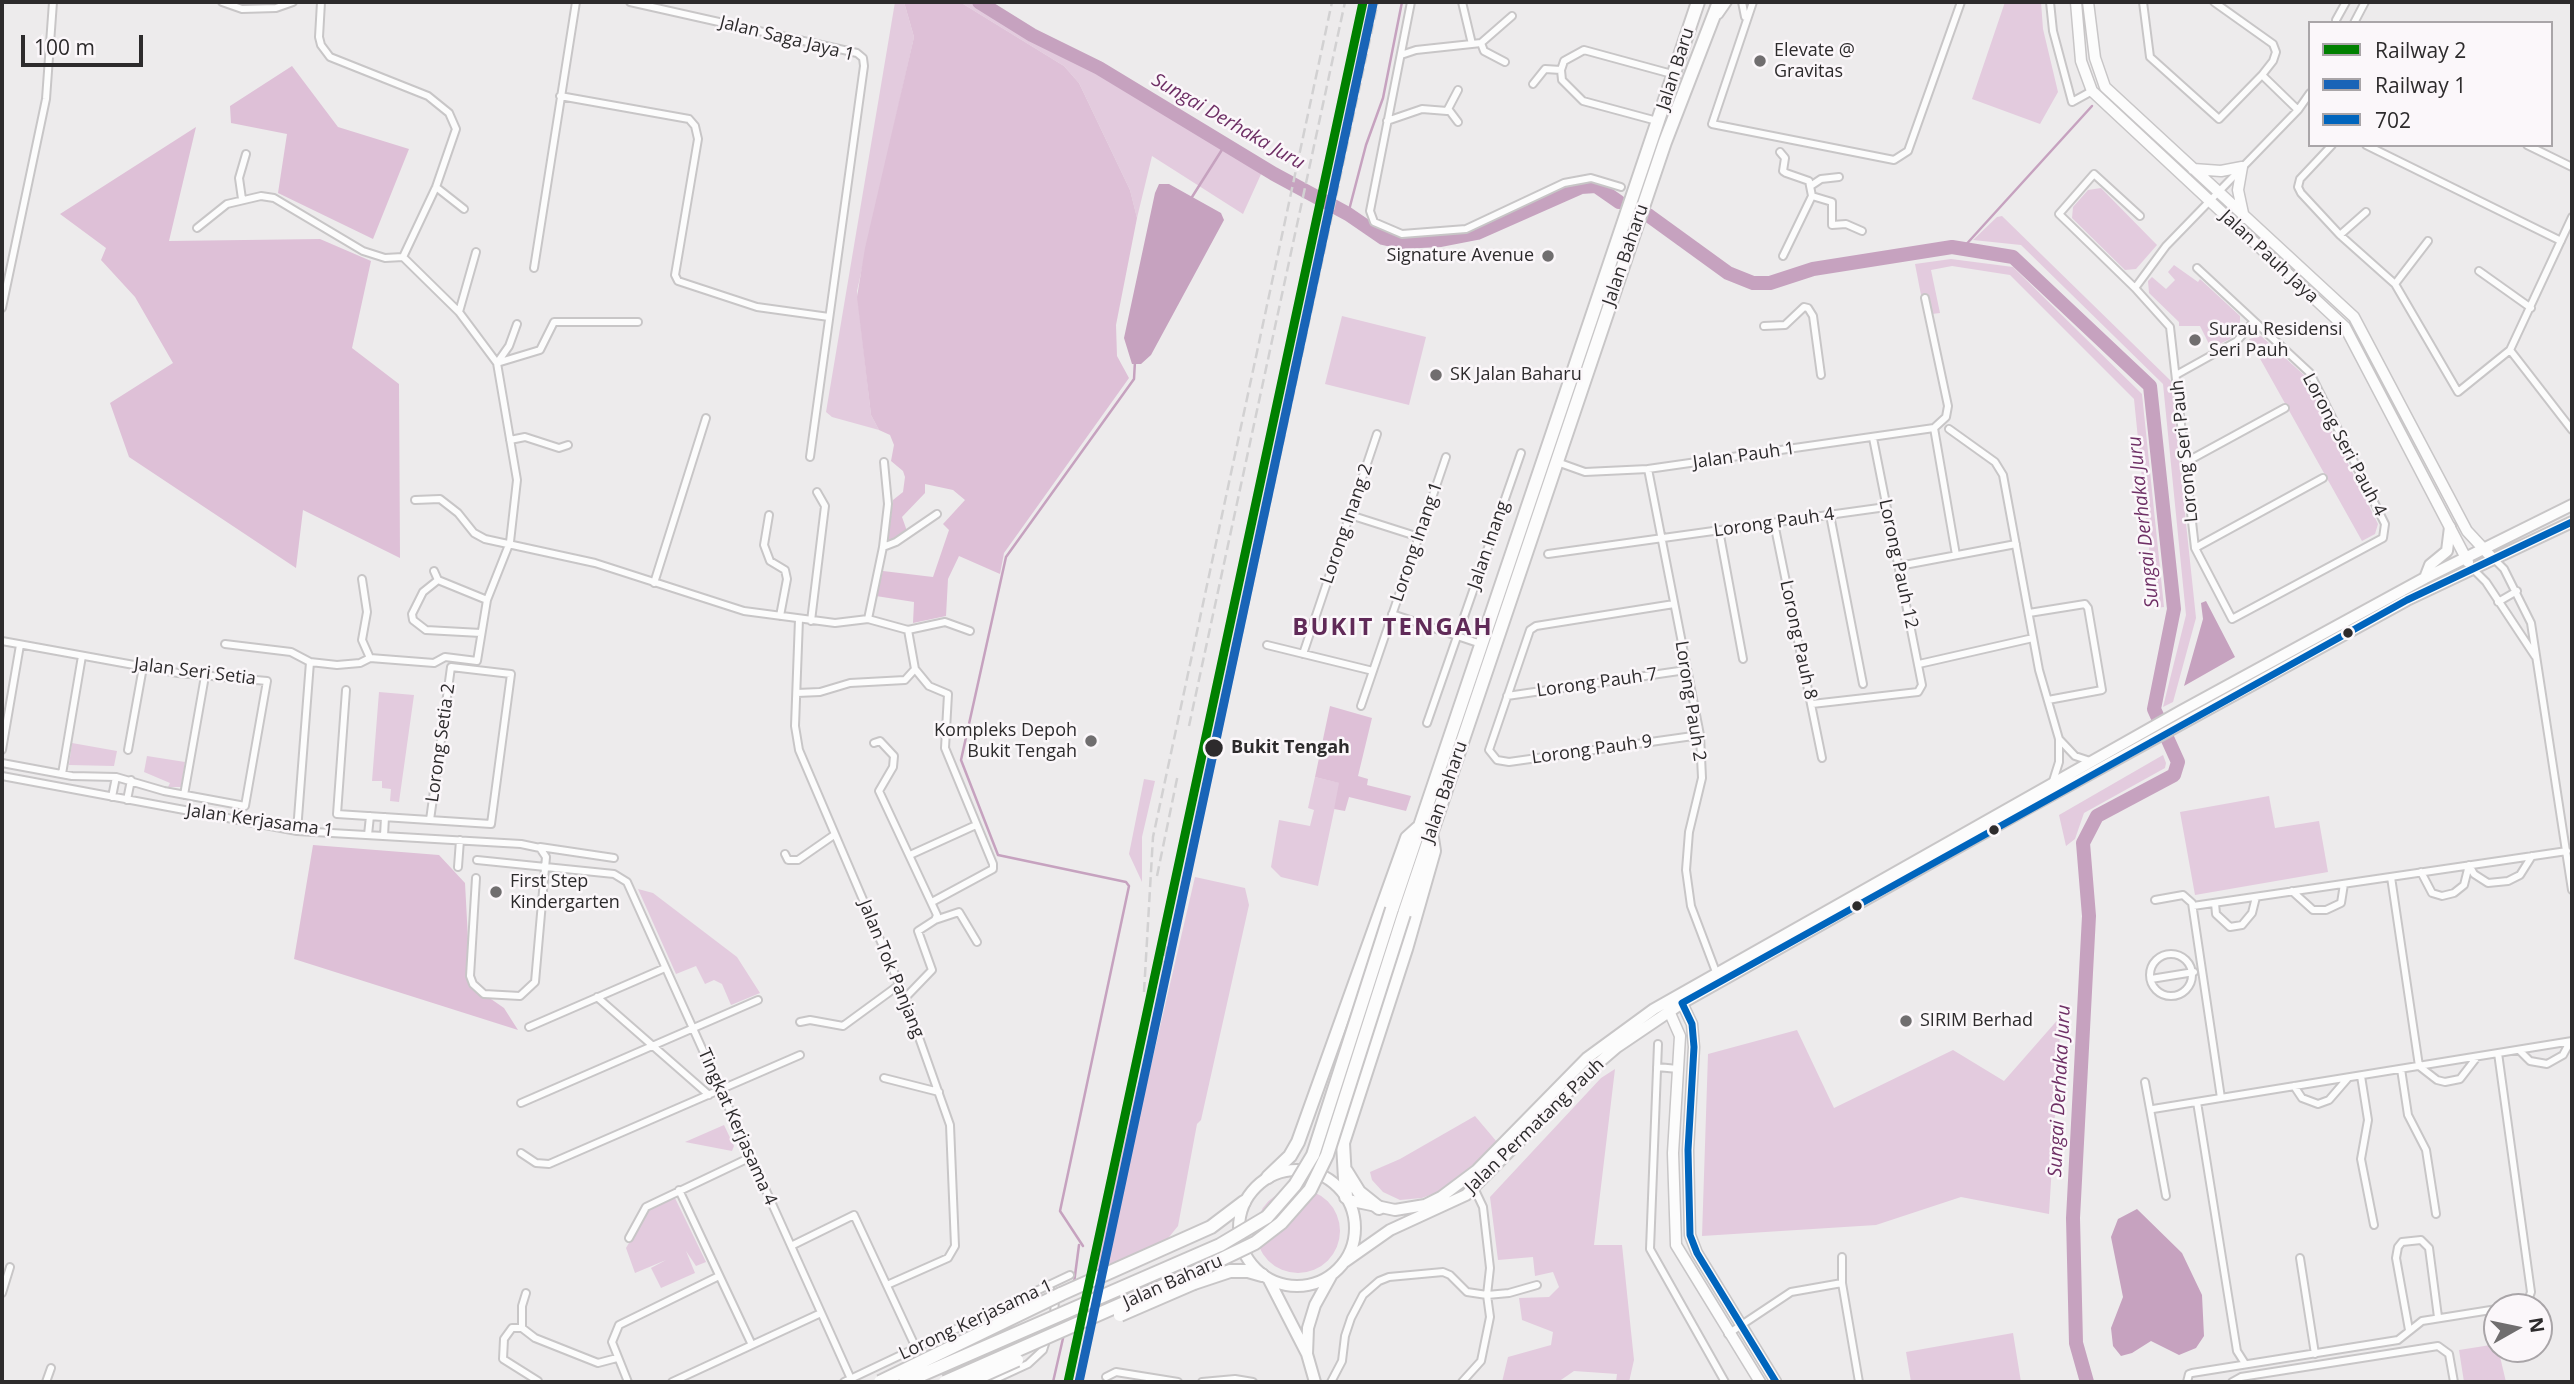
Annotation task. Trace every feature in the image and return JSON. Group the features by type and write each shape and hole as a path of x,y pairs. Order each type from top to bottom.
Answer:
{"highway":[{"name":"Jalan Baru","path":"1660,139 1659,121 1698,2"},
{"name":"Jalan Baharu","path":"1425,829 1481,645 1660,139 1719,2"},
{"name":"Jalan Baharu","path":"905,1382 1244,1234 1267,1217 1295,1185 1313,1155 1555,462 1620,253"},
{"path":"1268,1177 1290,1156 1302,1130 1407,838 1425,829 1434,851 1409,939 1343,1143 1347,1198"},
{"name":"Jalan Baharu","path":"945,1382 1241,1251 1281,1223 1310,1190 1327,1155 1398,911"},
{"path":"1302,1130 1308,1140 1319,1147 1330,1149 1343,1143"},
{"path":"1342,1157 1351,1181 1379,1208"},
{"path":"880,1382 1061,1294 1194,1235 1227,1218 1244,1202"},
{"path":"968,1382 1194,1283 1230,1271 1248,1271 1266,1277"}],"main road":[{"name":"Jalan Permatang Pauh","path":"2184,716 2424,578 2572,505"},
{"name":"Jalan Permatang Pauh","path":"1343,1263 1390,1230 1447,1206 1474,1188 1588,1072 1682,1003 2146,736 2407,600 2572,522"},
{"path":"2424,578 2430,565 2447,551 2449,527"},
{"name":"Jalan Permatang Pauh","path":"1347,1198 1379,1208 1402,1210 1425,1205 1459,1186 1595,1051 1654,1009 2053,781 2146,736"},
{"path":"1307,1354 1311,1313 1332,1275 1343,1263 1355,1236 1354,1214 1347,1198 1329,1179 1307,1170 1283,1171 1257,1185 1244,1202 1239,1223 1241,1245 1247,1258 1266,1277 1307,1354 1315,1382"},
{"path":"1266,1277 1298,1287 1319,1282 1332,1275"}],"street":[{"path":"2,308 46,99 53,2"},
{"path":"222,2 242,9 276,8 293,2"},
{"path":"321,2 321,45 330,57 428,96 449,113 456,129 436,187 403,257"},
{"path":"534,268 559,96 576,2"},
{"name":"Jalan Saga Jaya 1","path":"630,2 857,53 863,58 829,317"},
{"path":"1411,2 1370,217 1393,232 1402,234 1466,229 1564,183 1586,178 1620,187"},
{"path":"1462,2 1472,44"},
{"path":"1709,30 1728,2"},
{"path":"1742,2 1745,26"},
{"path":"1753,2 1712,124 1894,160 1908,150 1961,2"},
{"path":"2050,2 2053,31 2072,102 2092,91"},
{"name":"Jalan Pauh Jaya","path":"2076,2 2081,61 2092,91 2213,197 2348,331 2472,568"},
{"name":"Jalan Pauh Jaya","path":"2088,2 2095,58 2105,87 2193,169 2213,197 2244,218 2358,323 2467,531 2493,559"},
{"path":"2143,2 2150,57 2219,119 2262,75 2276,56 2275,47 2214,2"},
{"path":"2336,20 2346,2"},
{"path":"2355,21 2365,2"},
{"path":"1401,55 1416,50 1481,43 1512,16"},
{"path":"1481,43 1483,51 1505,62"},
{"path":"1659,121 1583,101 1562,80 1561,70 1564,61 1584,50 1672,75"},
{"path":"1533,84 1545,69 1561,70"},
{"path":"2262,75 2298,110"},
{"path":"1449,110 1458,89"},
{"path":"559,96 689,118 695,126 698,139 675,275 678,282 757,307 829,317 810,457"},
{"path":"2135,288 2166,246 2298,110 2308,96"},
{"path":"1387,121 1422,109 1441,112 1449,110"},
{"path":"1449,110 1458,122"},
{"path":"2331,147 2300,179 2298,187 2340,235 2395,284 2458,392 2510,350 2572,217"},
{"path":"2370,147 2561,242"},
{"path":"2531,147 2572,167"},
{"path":"1780,152 1785,158 1783,171 1812,185"},
{"path":"242,199 239,178 246,154"},
{"path":"2193,169 2221,171 2242,167"},
{"path":"2242,167 2238,190 2244,218"},
{"name":"Lorong Seri Pauh","path":"2140,216 2094,174 2059,214 2135,288 2170,327 2195,548 2232,619"},
{"path":"1812,185 1821,179 1839,177"},
{"path":"1783,256 1812,197 1812,185"},
{"path":"436,187 464,209"},
{"path":"1812,197 1832,202 1832,225 1846,224 1863,231"},
{"path":"197,228 228,204 242,199 274,198 363,251 385,258 403,257 459,312 497,363 517,480 510,542 487,600 477,661 445,657 434,663 370,658 352,664 310,662 291,652 225,643"},
{"path":"2340,235 2366,212"},
{"path":"2395,284 2428,241"},
{"path":"459,312 476,252"},
{"name":"Lorong Seri Pauh 4","path":"2197,268 2310,373 2385,524 2383,538 2232,619"},
{"path":"2479,271 2531,308"},
{"path":"1925,298 1948,406 1946,416 1934,428 1956,555"},
{"path":"1764,326 1785,325 1804,307 1808,309 1813,316 1821,375"},
{"path":"2176,375 2237,341 2254,321"},
{"path":"497,363 540,350 554,322 638,322"},
{"path":"497,363 509,346 517,324"},
{"path":"2510,350 2572,430"},
{"path":"2186,462 2285,408"},
{"path":"654,583 706,418"},
{"name":"Jalan Pauh 1","path":"1555,462 1585,472 1648,469 1934,428"},
{"path":"1950,429 2001,468 2033,638 2059,739 2059,762 2053,781"},
{"name":"Lorong Inang 2","path":"1303,654 1377,434"},
{"path":"510,440 525,437 559,448 568,445"},
{"name":"Lorong Pauh 12","path":"1812,704 1921,690 1919,664 1873,438"},
{"name":"Jalan Inang","path":"1427,723 1521,453"},
{"name":"Lorong Inang 1","path":"1361,706 1446,457"},
{"path":"868,619 883,547 888,504 884,462"},
{"name":"Lorong Pauh 2","path":"1648,469 1700,735 1702,778 1689,832 1686,870 1691,906 1716,972"},
{"path":"2195,548 2323,478"},
{"path":"810,621 825,506 817,492"},
{"path":"415,500 440,499 458,513 474,533 497,542 510,542 595,562 744,611 835,623 868,619 908,630 944,622 970,631"},
{"name":"Lorong Pauh 4","path":"1548,554 1886,507"},
{"path":"883,547 896,542 937,514"},
{"path":"769,515 764,545 770,561 785,570 787,579 780,616"},
{"path":"1350,515 1419,537"},
{"path":"1830,515 1863,684"},
{"name":"Lorong Pauh 8","path":"1774,523 1822,758"},
{"path":"1719,530 1743,659"},
{"path":"1899,566 2016,544"},
{"path":"2493,559 2504,569 2517,590 2531,623 2572,890"},
{"path":"2472,568 2486,582 2536,657"},
{"path":"434,571 438,580 487,600"},
{"path":"362,579 367,612 362,640 370,658"},
{"path":"438,580 423,592 412,614 413,620 426,630 481,632"},
{"path":"2498,602 2517,590"},
{"path":"1507,696 1530,630 1536,626 1674,604"},
{"path":"2029,613 2085,604 2088,608 2102,690 2048,701"},
{"path":"1392,614 1481,645"},
{"name":"Jalan Tok Panjang","path":"799,619 795,726 799,750 905,998 939,1092 951,1138 955,1246 948,1258 887,1285"},
{"path":"908,630 915,669 929,686 948,694 945,748 993,869 932,902"},
{"path":"1919,664 2033,638"},
{"name":"Jalan Seri Setia","path":"2,641 143,667 267,681 245,806 184,795 116,777 62,774 2,763"},
{"path":"2,750 20,645"},
{"path":"1267,645 1373,671"},
{"path":"62,774 82,656"},
{"path":"297,831 310,662"},
{"path":"128,750 143,667"},
{"name":"Lorong Setia 2","path":"451,667 511,674 491,824 430,820 451,667"},
{"path":"797,693 820,692 850,683 905,680 915,669"},
{"name":"Lorong Pauh 7","path":"1507,696 1686,670"},
{"path":"184,795 205,676"},
{"path":"346,690 337,814 430,820"},
{"name":"Lorong Pauh 9","path":"1507,696 1489,750 1497,760 1509,762 1700,735"},
{"path":"2059,739 2075,756 2090,761"},
{"path":"874,743 880,741 894,756 893,767 879,791 932,902 937,915 935,920"},
{"name":"Jalan Kerjasama 1","path":"2,776 297,831 537,846 614,858"},
{"path":"113,797 116,777"},
{"path":"127,800 131,780"},
{"path":"368,835 370,816"},
{"path":"384,836 385,817"},
{"path":"910,855 976,825"},
{"path":"785,854 788,860 798,860 834,835"},
{"path":"458,867 460,840"},
{"path":"476,878 470,976 473,984 484,994 520,996 535,982 546,857 537,846"},
{"path":"2193,906 2567,851"},
{"path":"2469,865 2474,874 2488,883 2508,881 2520,875 2532,856"},
{"path":"477,860 545,868"},
{"path":"2421,872 2432,893 2442,896 2454,893 2464,885 2469,865"},
{"name":"Tingkat Kerjasama 4","path":"545,868 622,876 821,1313 847,1381"},
{"path":"2391,877 2419,1066 2437,1080 2445,1082 2459,1079 2477,1057"},
{"path":"2292,891 2307,907 2326,910 2341,903 2344,884"},
{"path":"2155,900 2183,895 2193,906 2221,1098"},
{"path":"2215,903 2216,914 2230,927 2242,925 2252,913 2256,897"},
{"path":"905,998 932,970 918,931 935,920 959,912 978,942"},
{"path":"2168,954 2181,956 2192,972 2185,992 2171,996 2158,991 2151,979 2156,960 2168,954"},
{"path":"529,1027 665,968"},
{"path":"2151,979 2203,970"},
{"path":"800,1022 810,1020 843,1026 899,985"},
{"path":"597,997 709,1095"},
{"path":"521,1102 758,1000"},
{"path":"1682,1003 1692,1024 1695,1047 1688,1150 1690,1235 1697,1253 1776,1382"},
{"path":"1669,1012 1680,1036 1673,1153 1675,1245 1760,1382"},
{"path":"2519,1050 2530,1061 2547,1064 2563,1055 2571,1042"},
{"path":"2153,1109 2571,1042"},
{"path":"1658,1044 1650,1249 1725,1382"},
{"path":"2498,1053 2531,1293"},
{"path":"521,1153 536,1163 549,1164 800,1055"},
{"path":"1657,1067 1678,1069"},
{"path":"2401,1069 2408,1115 2426,1150 2436,1214"},
{"path":"2361,1076 2368,1120 2361,1159 2374,1225"},
{"path":"884,1078 939,1092"},
{"path":"2294,1086 2302,1098 2318,1104 2329,1100 2348,1078"},
{"path":"2145,1082 2153,1109 2166,1196"},
{"path":"2197,1101 2237,1351 2244,1362"},
{"path":"629,1238 646,1207 751,1157"},
{"path":"1462,1382 1481,1361 1483,1346 1488,1338 1487,1295 1490,1268 1483,1207 1474,1188"},
{"path":"679,1190 752,1345"},
{"path":"791,1246 854,1215 916,1348"},
{"path":"2409,1331 2396,1258 2398,1247 2403,1242 2421,1240 2429,1248 2438,1317"},
{"path":"1842,1257 1842,1283 1859,1382"},
{"path":"2300,1258 2315,1354"},
{"path":"2,1293 10,1267"},
{"path":"1331,1382 1342,1361 1345,1336 1351,1318 1363,1295 1380,1281 1389,1277 1443,1272 1450,1275 1467,1292 1487,1295 1509,1293 1537,1285"},
{"name":"Lorong Kerjasama 1","path":"847,1381 1070,1275"},
{"path":"628,1382 612,1342 615,1330 621,1323 719,1276"},
{"path":"1728,1334 1791,1292 1842,1283"},
{"path":"989,1382 1028,1364 1043,1350 1054,1316 1055,1299 1048,1285"},
{"path":"522,1328 522,1306 526,1293"},
{"path":"2187,1382 2189,1374 2238,1366 2244,1362 2315,1354 2398,1340 2422,1321 2483,1312"},
{"path":"672,1382 821,1313"},
{"path":"538,1381 503,1359 504,1339 512,1328 522,1328 535,1338 598,1363 617,1358"},
{"path":"2232,1382 2241,1377 2438,1346 2449,1354 2454,1382"},
{"path":"46,1382 51,1368"},
{"path":"1106,1377 1115,1372 1178,1382"},
{"path":"1202,1382 1235,1379 1253,1382"}],"shaded area":[{"path":"895,2 904,2 914,37 857,291 871,415 879,430 832,417 826,412"},
{"path":"904,2 960,2 1064,66 1079,83 1130,190 1137,218 1116,325 1117,356 1129,378 1004,553 1000,574 959,556 948,579 946,616 913,623 914,602 876,596 883,571 933,577 949,530 943,524 965,500 953,490 925,484 925,493 902,517 907,531 888,541 893,500 903,492 905,477 903,471 891,461 894,445 890,435 879,430 871,415 857,297 865,248 914,37"},
{"path":"960,2 974,2 1096,70 1262,172 1243,214 1152,156 1137,218 1130,190 1079,83 1064,66"},
{"path":"2005,2 2041,2 2043,29 2058,92 2040,124 1972,99"},
{"path":"292,66 338,127 409,149 373,239 278,193 287,134 231,123 230,106"},
{"path":"196,127 169,241 320,239 371,261 352,348 399,384 400,558 303,510 296,568 129,457 110,403 173,363 135,297 101,260 106,248 60,214"},
{"path":"1159,184 1169,184 1221,213 1224,220 1151,355 1141,364 1132,364 1124,338"},
{"path":"2101,188 2157,245 2136,269 2125,270 2072,218 2073,207 2088,190"},
{"path":"2002,216 2171,381 2196,618 2173,702 2163,707 2186,615 2163,384 2021,245 1973,240 1997,217"},
{"path":"1951,259 2013,267 2142,394 2164,607 2155,608 2134,399 2010,275 1952,266 1931,270 1940,313 1932,314 1928,294 1921,295 1915,264"},
{"path":"2174,265 2198,282 2200,279 2240,316 2240,326 2230,339 2211,348 2200,326 2179,326 2179,322 2149,293 2148,281 2152,277 2166,289 2175,280 2168,272"},
{"path":"1342,316 1426,337 1409,405 1325,384"},
{"path":"2261,336 2304,375 2378,524 2375,534 2362,541 2249,339"},
{"path":"2206,601 2235,657 2184,686 2203,619 2201,603"},
{"path":"379,692 414,695 399,802 390,801 391,789 382,788 382,781 372,781"},
{"path":"1330,706 1372,718 1358,776 1368,779 1367,785 1411,796 1406,811 1349,797 1345,811 1334,809 1339,783 1315,777"},
{"path":"72,743 117,751 114,766 69,765"},
{"path":"2163,755 2165,768 2084,813 2075,839 2066,846 2059,815"},
{"path":"147,756 185,762 181,787 168,787 170,783 144,772"},
{"path":"1315,777 1340,783 1318,886 1281,877 1271,867 1279,820 1310,826 1314,810 1308,808"},
{"path":"1144,779 1155,781 1142,837 1142,882 1129,854"},
{"path":"2269,796 2275,828 2319,821 2328,872 2195,895 2180,812"},
{"path":"313,845 439,855 465,883 470,976 478,990 504,1008 518,1030 294,959"},
{"path":"1195,877 1245,888 1249,905 1201,1120 1197,1124 1178,1226 1165,1242 1094,1274 1137,1086 1146,1087"},
{"path":"638,889 653,893 737,957 760,993 731,1005 722,984 714,980 705,984 696,966 676,974"},
{"path":"2061,1016 2049,1214 1961,1197 1876,1225 1702,1236 1708,1054 1797,1030 1834,1108 1953,1050 2004,1081"},
{"path":"1615,1069 1594,1245 1622,1245 1634,1360 1629,1382 1616,1382 1617,1374 1574,1371 1558,1382 1502,1382 1508,1357 1551,1345 1553,1332 1522,1320 1519,1298 1549,1297 1559,1287 1553,1272 1535,1276 1533,1257 1498,1260 1490,1197 1601,1078"},
{"path":"1475,1116 1497,1142 1460,1177 1438,1192 1422,1198 1400,1200 1383,1192 1372,1180 1370,1172 1400,1159"},
{"path":"724,1125 734,1146 732,1151 685,1142"},
{"path":"1298,1189 1314,1192 1328,1201 1337,1215 1340,1231 1337,1247 1328,1261 1314,1270 1298,1273 1282,1270 1268,1261 1259,1247 1256,1231 1259,1215 1268,1201 1282,1192"},
{"path":"675,1198 706,1262 696,1266 686,1251 695,1273 661,1288 651,1268 666,1260 635,1273 626,1248 649,1209"},
{"path":"2137,1209 2182,1253 2202,1295 2204,1336 2196,1348 2179,1355 2151,1341 2132,1353 2121,1356 2113,1346 2111,1328 2123,1297 2111,1237 2118,1219"},
{"path":"2013,1333 2021,1382 1911,1382 1906,1352"},
{"path":"2483,1346 2483,1363 2502,1363 2506,1382 2464,1382 2459,1350"}],"waterway":[{"name":"Sungai Derhaka Juru","path":"979,2 1032,35 1099,68 1274,174 1348,214 1383,238 1400,242 1441,240 1477,233 1581,187 1596,186 1619,202"},
{"path":"1348,214 1366,145 1383,98 1402,2"},
{"path":"1962,249 2092,106"},
{"path":"1192,197 1225,145"},
{"name":"Sungai Derhaka Juru","path":"1648,215 1728,273 1753,283 1770,283 1813,269 1952,247 2013,257 2150,386 2174,609 2154,709 2178,762 2174,775 2097,816 2083,843 2089,916 2073,1218 2076,1343 2087,1382"},
{"path":"1083,1246 1060,1211 1129,886 1126,882 998,855 961,760 1006,557 1134,379 1135,361"},
{"path":"1074,1283 1079,1245"},
{"path":"1053,1382 1064,1334"}],"railway":[{"path":"1144,992 1153,837 1332,2"},
{"path":"1189,726 1345,2"},
{"path":"1146,1013 1190,874 1378,2"},
{"path":"1157,876 1178,774"}],"rail line":[{"name":"2","path":"1068,1382 1363,2"},
{"name":"1","path":"1079,1382 1373,4"}],"transit line":[{"name":"702","path":"1776,1382 1697,1253 1690,1235 1688,1150 1694,1047 1692,1024 1682,1003 2407,600 2572,522"}],"place":[{"name":"Elevate @ Gravitas","path":"1760,61"},
{"name":"Signature Avenue","path":"1548,256"},
{"name":"Surau Residensi Seri Pauh","path":"2195,340"},
{"name":"SK Jalan Baharu","path":"1436,375"},
{"name":"Kompleks Depoh Bukit Tengah","path":"1091,741"},
{"name":"Bukit Tengah","path":"1214,748"},
{"name":"First Step Kindergarten","path":"496,892"},
{"name":"SIRIM Berhad","path":"1906,1021"}],"district":[{"name":"BUKIT TENGAH","path":"1393,628"}]}
